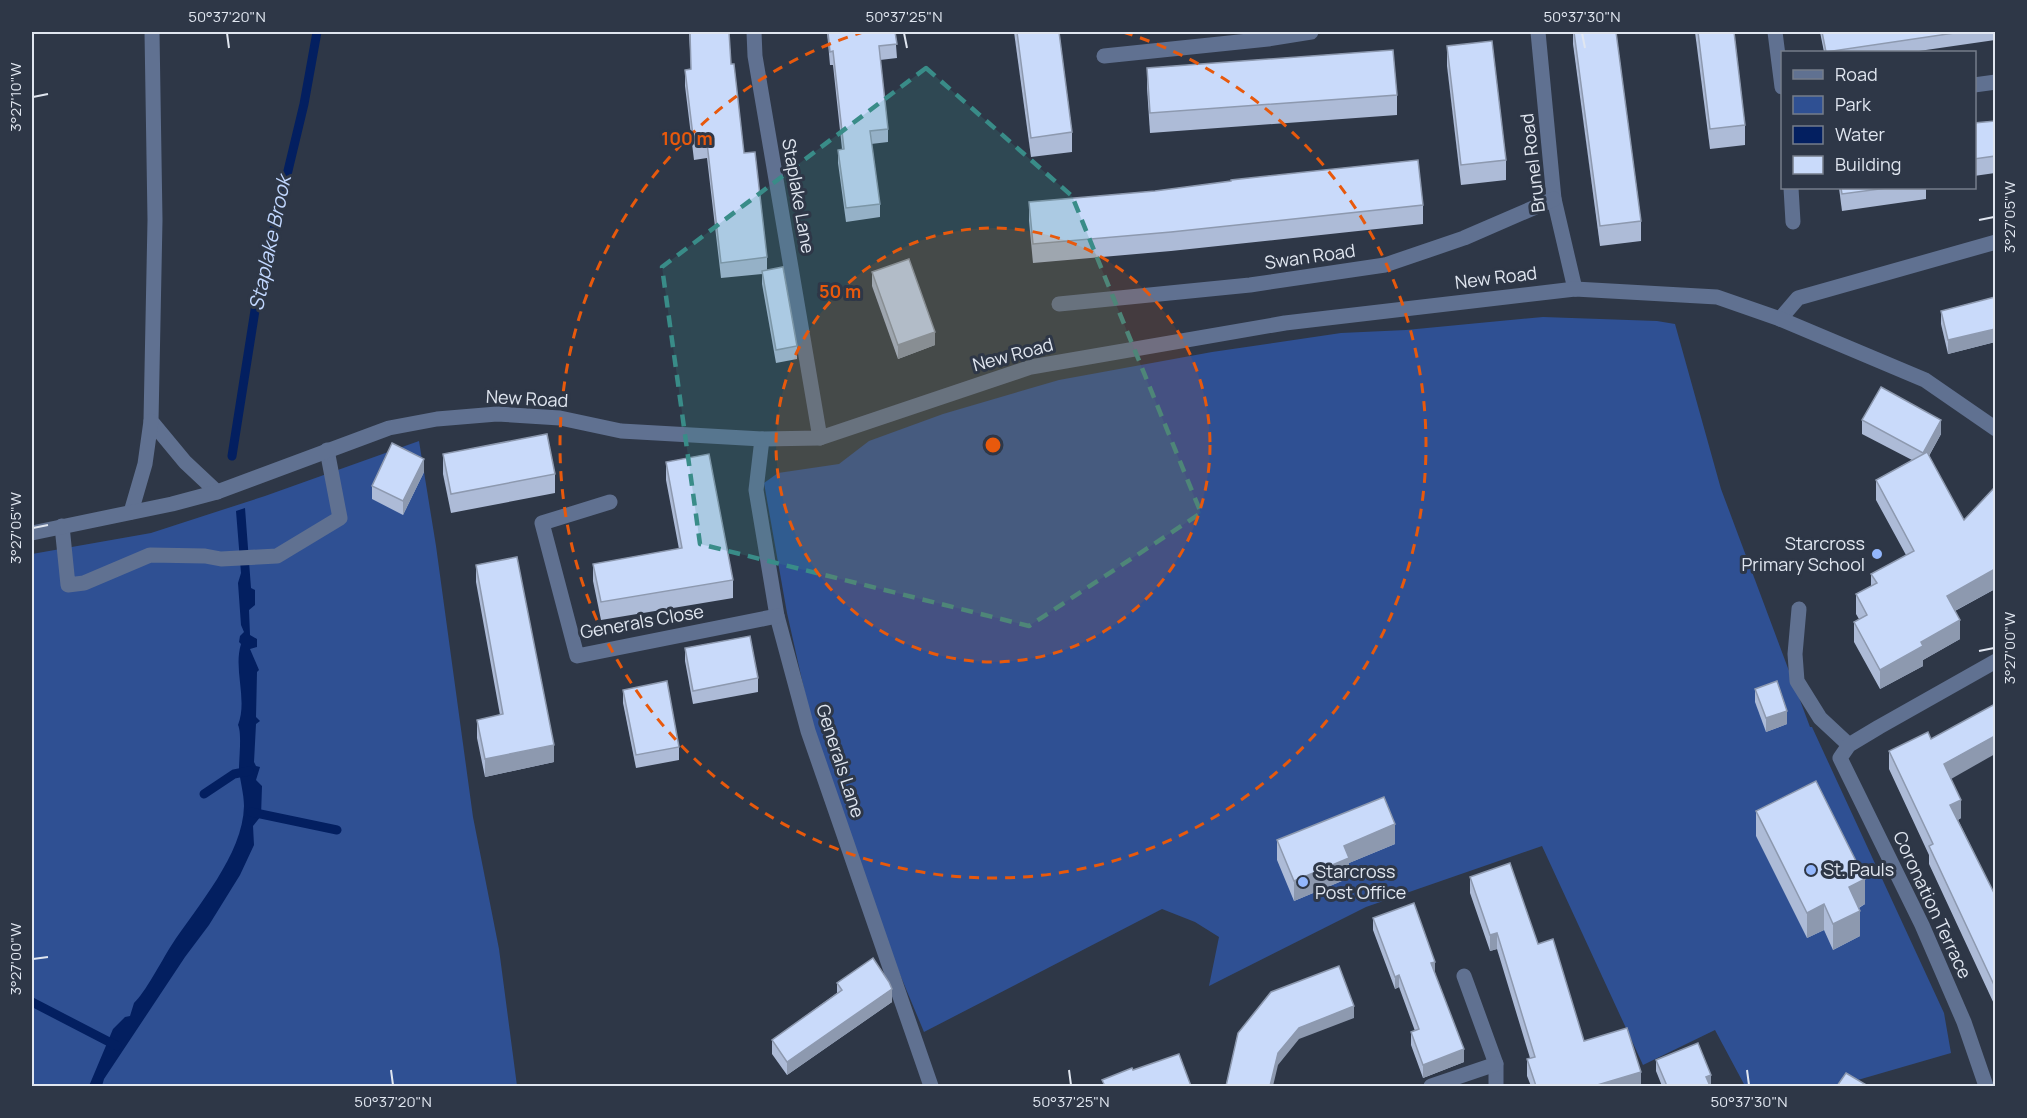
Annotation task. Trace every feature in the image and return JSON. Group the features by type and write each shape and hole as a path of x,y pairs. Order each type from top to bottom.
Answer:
{"street":[{"path":"131,512 145,464 151,421 155,220 152,32"},
{"name":"Staplake Lane","path":"754,32 755,56 820,438"},
{"path":"1104,56 1268,39 1311,32"},
{"name":"Brunel Road","path":"1538,32 1554,199 1575,289"},
{"path":"1774,32 1781,80"},
{"path":"1976,85 1995,82"},
{"path":"1791,189 1793,222"},
{"name":"Swan Road","path":"1059,304 1250,285 1385,265 1464,238 1554,199"},
{"path":"1780,319 1798,298 1995,242"},
{"name":"New Road","path":"32,533 172,504 217,492 389,428 437,419 497,414 560,418 621,431 762,439 820,438 1031,367 1285,323 1575,289 1717,297 1780,319 1925,380 1995,429"},
{"path":"151,421 185,462 217,492"},
{"name":"Generals Lane","path":"762,439 756,490 777,616 808,731 931,1086"},
{"path":"62,526 68,585 84,583 150,555 232,559 276,556 340,518 327,450"},
{"name":"Generals Close","path":"610,502 542,523 577,656 777,616"},
{"path":"1799,609 1795,654 1797,681 1820,718 1849,746 1879,726 1995,661"},
{"name":"Coronation Terrace","path":"1849,746 1840,758 1931,946 1964,1022 1986,1086"},
{"path":"1464,976 1496,1064 1496,1086"},
{"path":"1431,1086 1496,1064"}],"highlighted area":[{"path":"926,68 1072,196 1201,513 1029,626 700,544 662,267"}],"green space":[{"path":"1543,317 1657,321 1675,324 1721,489 1810,727 1812,727 1944,1013 1951,1053 1837,1086 1745,1086 1715,1030 1643,1065 1542,846 1366,907 1209,986 1219,937 1195,922 1162,909 924,1032 865,891 815,738 787,613 764,483 778,473 839,464 869,441 943,414 1059,380 1212,352 1341,333 1406,330"},
{"path":"419,441 436,546 473,817 499,949 517,1086 32,1086 32,554 151,533 265,496"}],"water":[{"path":"245,508 251,588 255,590 255,605 249,610 250,635 257,639 257,647 250,649 259,670 257,672 256,717 260,721 256,724 254,762 260,767 256,780 262,786 261,816 253,826 254,845 240,875 209,925 185,957 104,1079 102,1086 89,1086 113,1029 125,1017 130,1016 134,1003 217,879 236,843 242,824 244,806 239,769 238,725 242,705 239,664 241,644 239,642 244,632 241,625 238,583 241,573 236,511"}],"building":[{"path":"690,32 729,32 731,64 734,64 744,153 755,152 767,257 721,263 707,143 694,144 685,70 691,69"},
{"path":"828,32 895,32 897,44 879,46 888,129 870,131 880,204 846,208 838,150 844,149 833,51 830,52"},
{"path":"1017,32 1059,32 1072,132 1031,138"},
{"path":"1574,32 1616,32 1641,221 1600,226"},
{"path":"1698,32 1734,32 1745,125 1710,129"},
{"path":"1822,32 1961,32 1833,51 1826,51"},
{"path":"1492,41 1506,160 1461,165 1447,46"},
{"path":"1393,50 1397,95 1150,113 1147,68"},
{"path":"1995,121 1995,156 1976,159 1976,123"},
{"path":"1418,160 1423,205 1033,244 1029,202 1155,191 1231,180"},
{"path":"1841,189 1880,189 1842,194"},
{"path":"909,259 935,332 898,345 872,272"},
{"path":"783,267 797,346 776,350 762,271"},
{"path":"1995,297 1995,329 1948,340 1941,311"},
{"path":"1881,387 1941,420 1923,453 1862,420"},
{"path":"547,434 555,474 451,494 443,454"},
{"path":"392,443 424,459 403,501 372,486"},
{"path":"1927,452 1964,520 1995,487 1995,569 1947,596 1960,620 1921,642 1923,646 1880,670 1854,622 1867,615 1856,594 1877,583 1871,574 1914,551 1876,480"},
{"path":"709,454 733,580 601,602 593,564 682,548 666,462"},
{"path":"517,557 554,745 485,759 477,720 503,714 476,565"},
{"path":"750,636 758,678 693,691 685,648"},
{"path":"667,681 679,747 636,755 623,690"},
{"path":"1777,681 1787,711 1766,718 1755,689"},
{"path":"1995,704 1995,736 1944,764 1961,800 1950,805 1995,895 1995,987 1929,846 1933,844 1889,751 1928,732 1931,739"},
{"name":"St. Pauls","path":"1816,781 1865,879 1849,887 1860,911 1833,924 1824,904 1807,913 1756,811"},
{"path":"1384,797 1395,824 1344,846 1349,858 1294,881 1277,840"},
{"path":"1510,863 1538,944 1553,939 1584,1041 1627,1028 1641,1072 1594,1086 1536,1086 1527,1059 1535,1057 1497,933 1490,935 1470,877"},
{"path":"1414,903 1435,962 1431,963 1464,1049 1423,1065 1411,1032 1419,1029 1399,975 1395,977 1373,918"},
{"path":"873,958 892,989 787,1062 772,1040 842,990 837,983"},
{"path":"1339,966 1354,1006 1299,1028 1278,1053 1270,1086 1226,1086 1238,1033 1271,992"},
{"path":"1698,1043 1711,1075 1706,1077 1710,1086 1667,1086 1656,1060"},
{"path":"1179,1054 1191,1086 1105,1086 1102,1080 1132,1068 1133,1070"},
{"path":"1846,1073 1868,1086 1837,1086"}],"waterway":[{"name":"Staplake Brook","path":"232,456 256,304 304,104 317,32"},
{"path":"204,794 234,774 249,771"},
{"path":"251,812 337,830"},
{"path":"32,1002 117,1046"}],"place":[{"name":"Starcross Primary School","path":"1877,554"},
{"name":"St. Pauls","path":"1811,870"},
{"name":"Starcross Post Office","path":"1303,882"}]}
